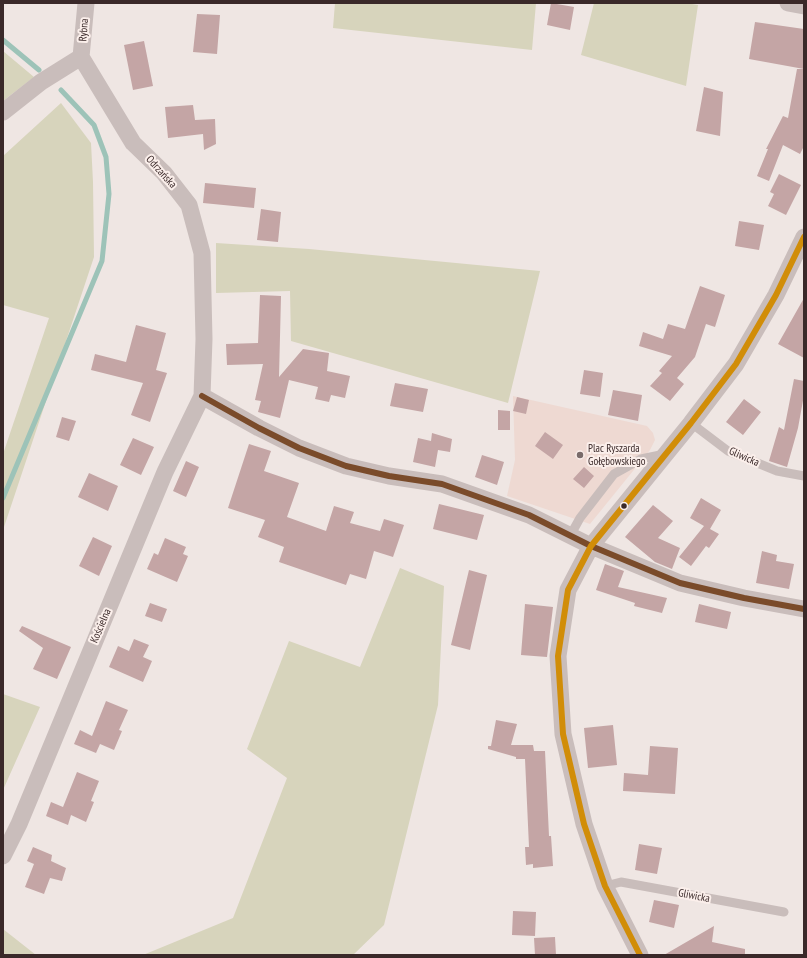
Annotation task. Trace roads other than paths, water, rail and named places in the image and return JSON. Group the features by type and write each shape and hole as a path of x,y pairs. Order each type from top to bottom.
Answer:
{"street":[{"name":"Rybna","path":"81,57 86,3"},
{"path":"788,3 804,6"},
{"path":"3,112 41,82 81,57"},
{"name":"Odrzańska","path":"81,57 133,143 164,173 189,205 202,254 204,339 202,396"},
{"path":"640,955 605,886 584,824 563,734 558,656 568,590 591,546 667,454 736,364 776,296 804,238"},
{"path":"202,396 293,445 346,466 389,476 442,484 529,515 591,546 680,582 744,598 804,609"},
{"name":"Kościelna","path":"3,856 22,817 165,472 202,396"}],"lane":[{"name":"Gliwicka","path":"691,423 728,451 777,471 804,476"},
{"path":"570,536 580,518 614,474 641,459 667,454"},
{"name":"Gliwicka","path":"605,886 622,882 784,912"}],"waterway":[{"path":"3,40 39,70"},
{"path":"3,498 102,261 109,194 106,157 94,125 61,90"}],"place":[{"name":"Plac Ryszarda Gołębowskiego","path":"580,455"}]}
